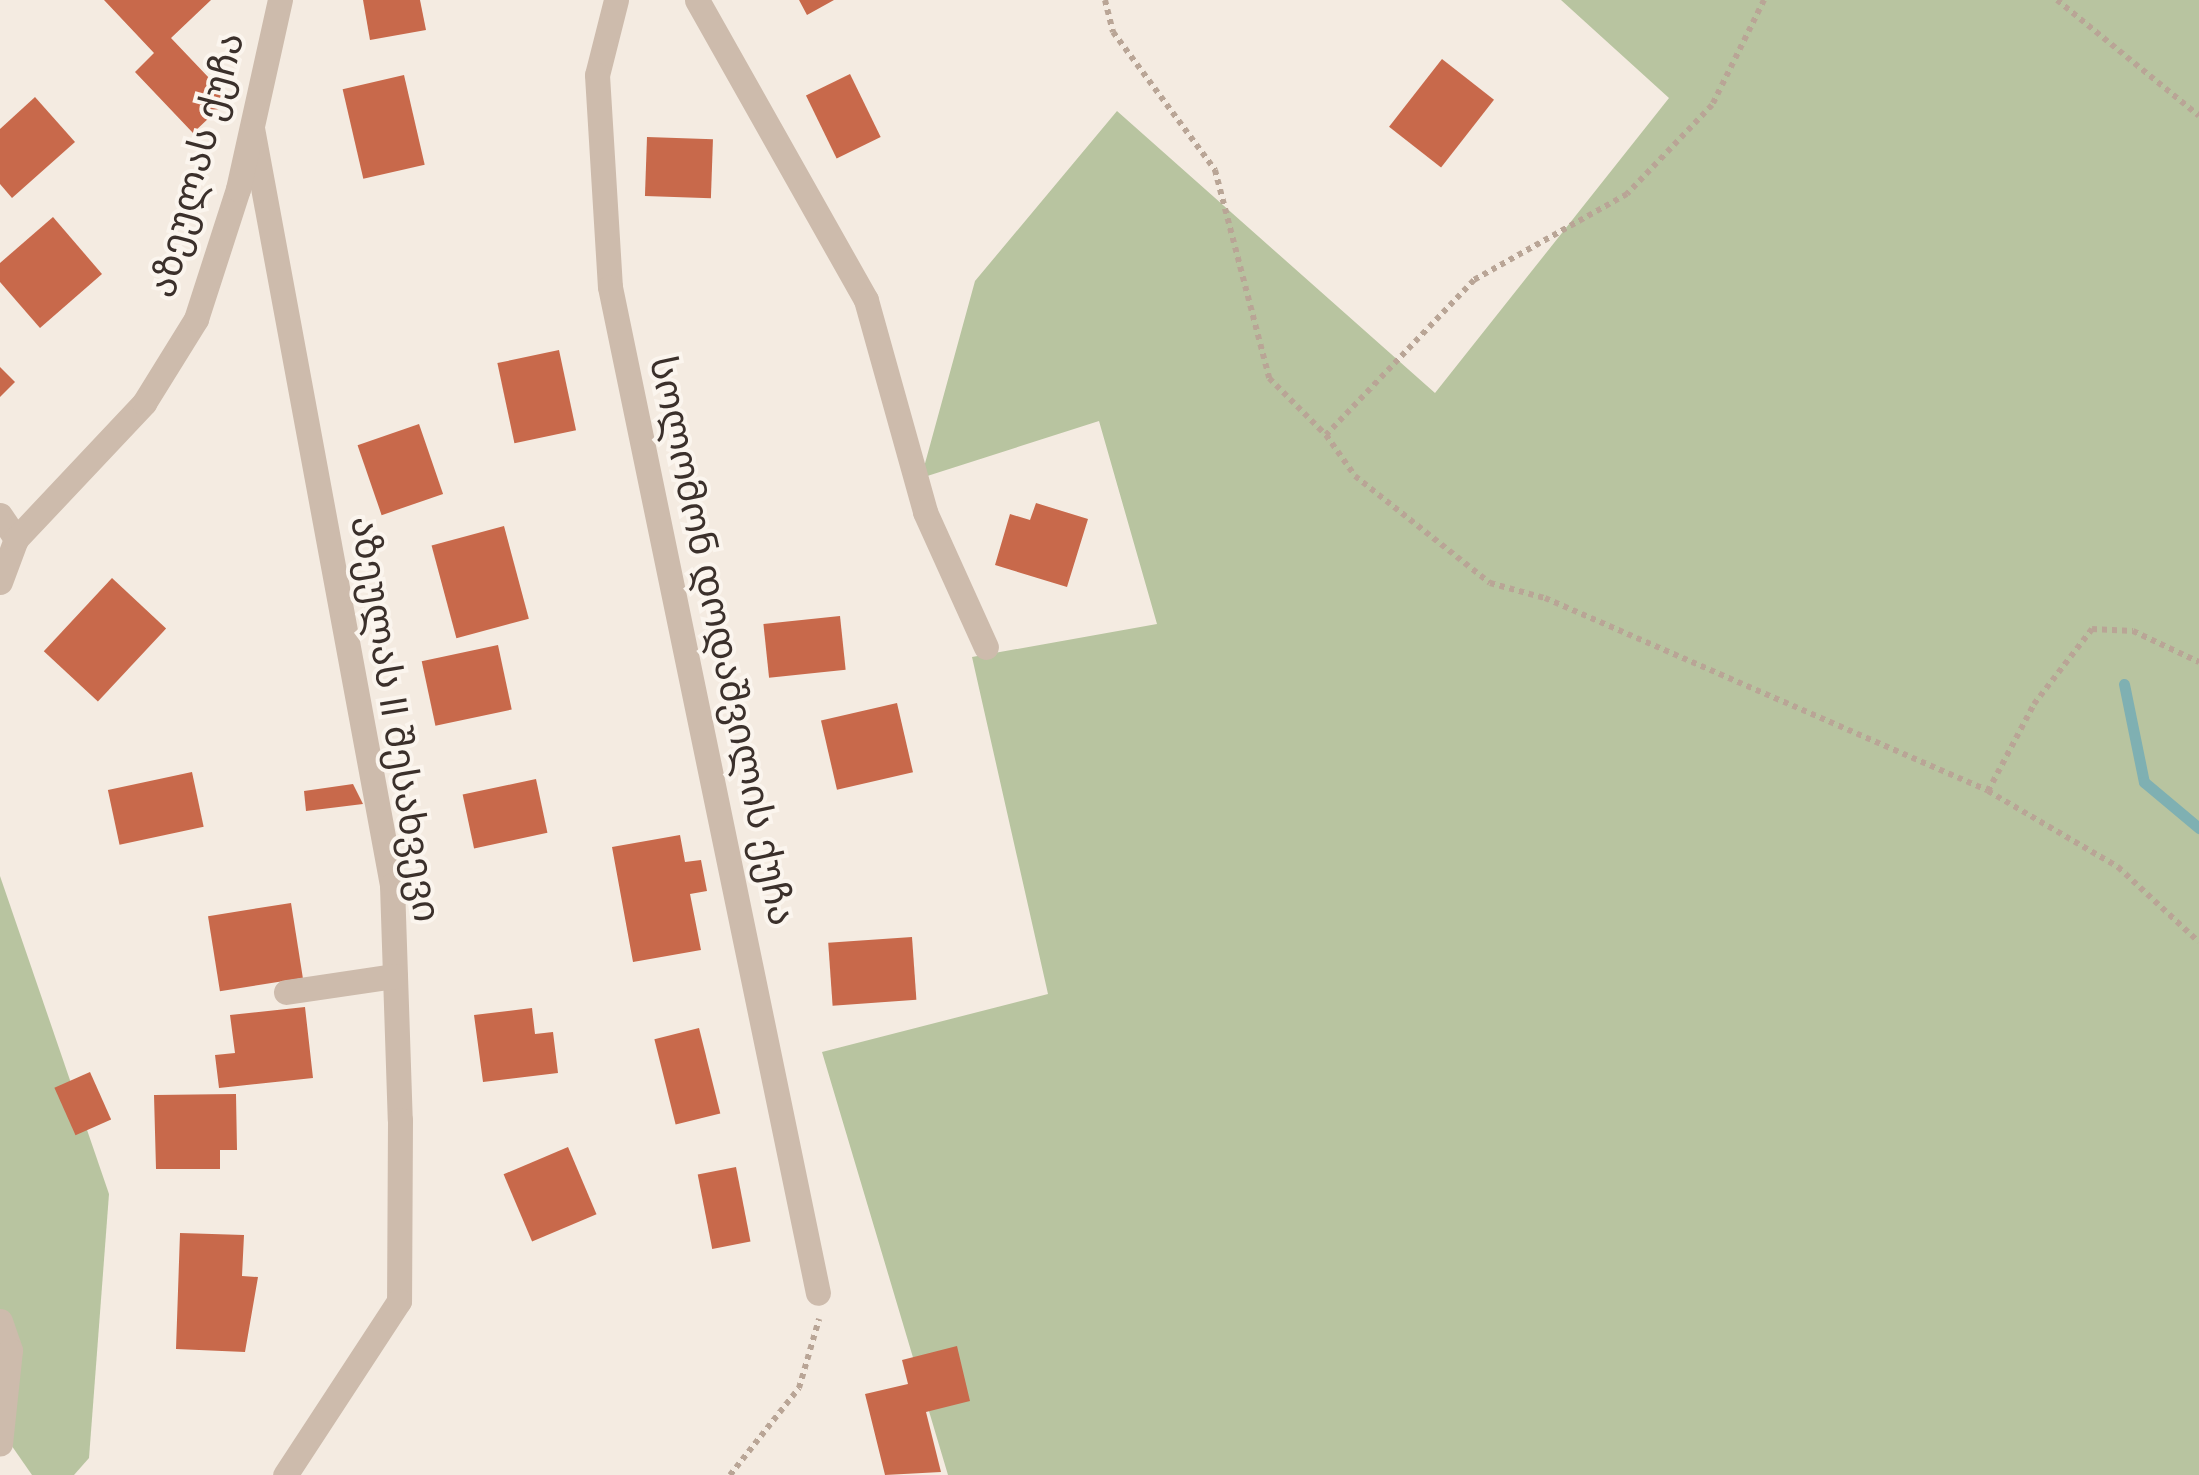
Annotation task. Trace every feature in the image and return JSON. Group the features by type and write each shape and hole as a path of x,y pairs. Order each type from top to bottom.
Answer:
{"street":[{"name":"აზეულას ქუჩა","path":"0,582 16,539 144,403 196,320 252,128 280,0"},
{"name":"სოლომონ დოდაშვილის ქუჩა","path":"616,0 597,75 610,286 818,1293"},
{"path":"696,0 866,300 925,512 986,647"},
{"name":"აზეულას II შესახვევი","path":"252,128 392,885 395,976 399,1301 285,1475"},
{"path":"0,515 16,539"},
{"path":"286,992 395,976"},
{"path":"0,1321 10,1350 0,1443"}],"path":[{"path":"1105,0 1113,32 1215,170 1269,378 1326,434 1355,476 1490,583 1545,598 1988,791 2118,867 2199,942"},
{"path":"1326,434 1474,280 1627,194 1712,104 1764,0"},
{"path":"2057,0 2199,116"},
{"path":"1988,791 2034,704 2092,629 2133,631 2199,662"},
{"path":"730,1475 799,1388 819,1339 818,1293"}],"green space":[{"path":"1561,0 2199,0 2199,1475 948,1475 822,1052 1048,994 972,657 1157,624 1099,421 921,478 975,281 1117,111 1435,393 1669,98"},
{"path":"0,876 109,1194 89,1458 74,1475 32,1475 0,1429"}],"building":[{"path":"104,0 211,0 171,38 229,99 193,133 135,72 154,53"},
{"path":"363,0 420,0 426,30 370,40"},
{"path":"799,0 834,0 807,15"},
{"path":"1442,59 1494,100 1441,167 1389,127"},
{"path":"850,74 881,137 837,158 806,95"},
{"path":"404,75 425,165 363,179 343,89"},
{"path":"35,97 75,142 12,198 0,184 0,129"},
{"path":"647,137 713,139 711,198 645,196"},
{"path":"53,217 102,274 40,328 0,282 0,263"},
{"path":"559,350 576,430 514,443 497,363"},
{"path":"0,367 15,382 0,397"},
{"path":"419,424 443,494 382,515 358,445"},
{"path":"1036,503 1088,519 1067,587 995,565 1010,514 1030,520"},
{"path":"504,526 529,619 456,638 432,545"},
{"path":"112,578 166,628 98,702 44,651"},
{"path":"840,616 846,670 769,678 763,624"},
{"path":"498,645 512,710 435,726 422,661"},
{"path":"897,703 913,772 837,790 821,721"},
{"path":"192,772 204,827 120,845 108,790"},
{"path":"536,779 547,833 474,848 463,795"},
{"path":"353,784 363,804 306,811 304,791"},
{"path":"680,835 685,862 701,860 707,891 690,894 701,950 633,962 612,847"},
{"path":"291,903 303,978 220,991 208,916"},
{"path":"912,937 916,1000 833,1006 828,943"},
{"path":"305,1007 313,1078 219,1088 215,1055 235,1053 230,1015"},
{"path":"532,1008 535,1034 553,1032 558,1073 483,1082 474,1015"},
{"path":"699,1028 720,1113 676,1125 654,1039"},
{"path":"90,1072 111,1120 76,1135 54,1088"},
{"path":"236,1094 237,1150 220,1150 220,1169 156,1169 154,1095"},
{"path":"568,1147 597,1214 532,1242 504,1174"},
{"path":"736,1167 751,1242 712,1249 698,1174"},
{"path":"180,1233 244,1235 242,1276 258,1277 245,1352 176,1349"},
{"path":"957,1346 970,1401 926,1412 941,1472 885,1475 865,1394 908,1384 902,1360"}],"waterway":[{"path":"2124,684 2144,782 2199,828"}]}
